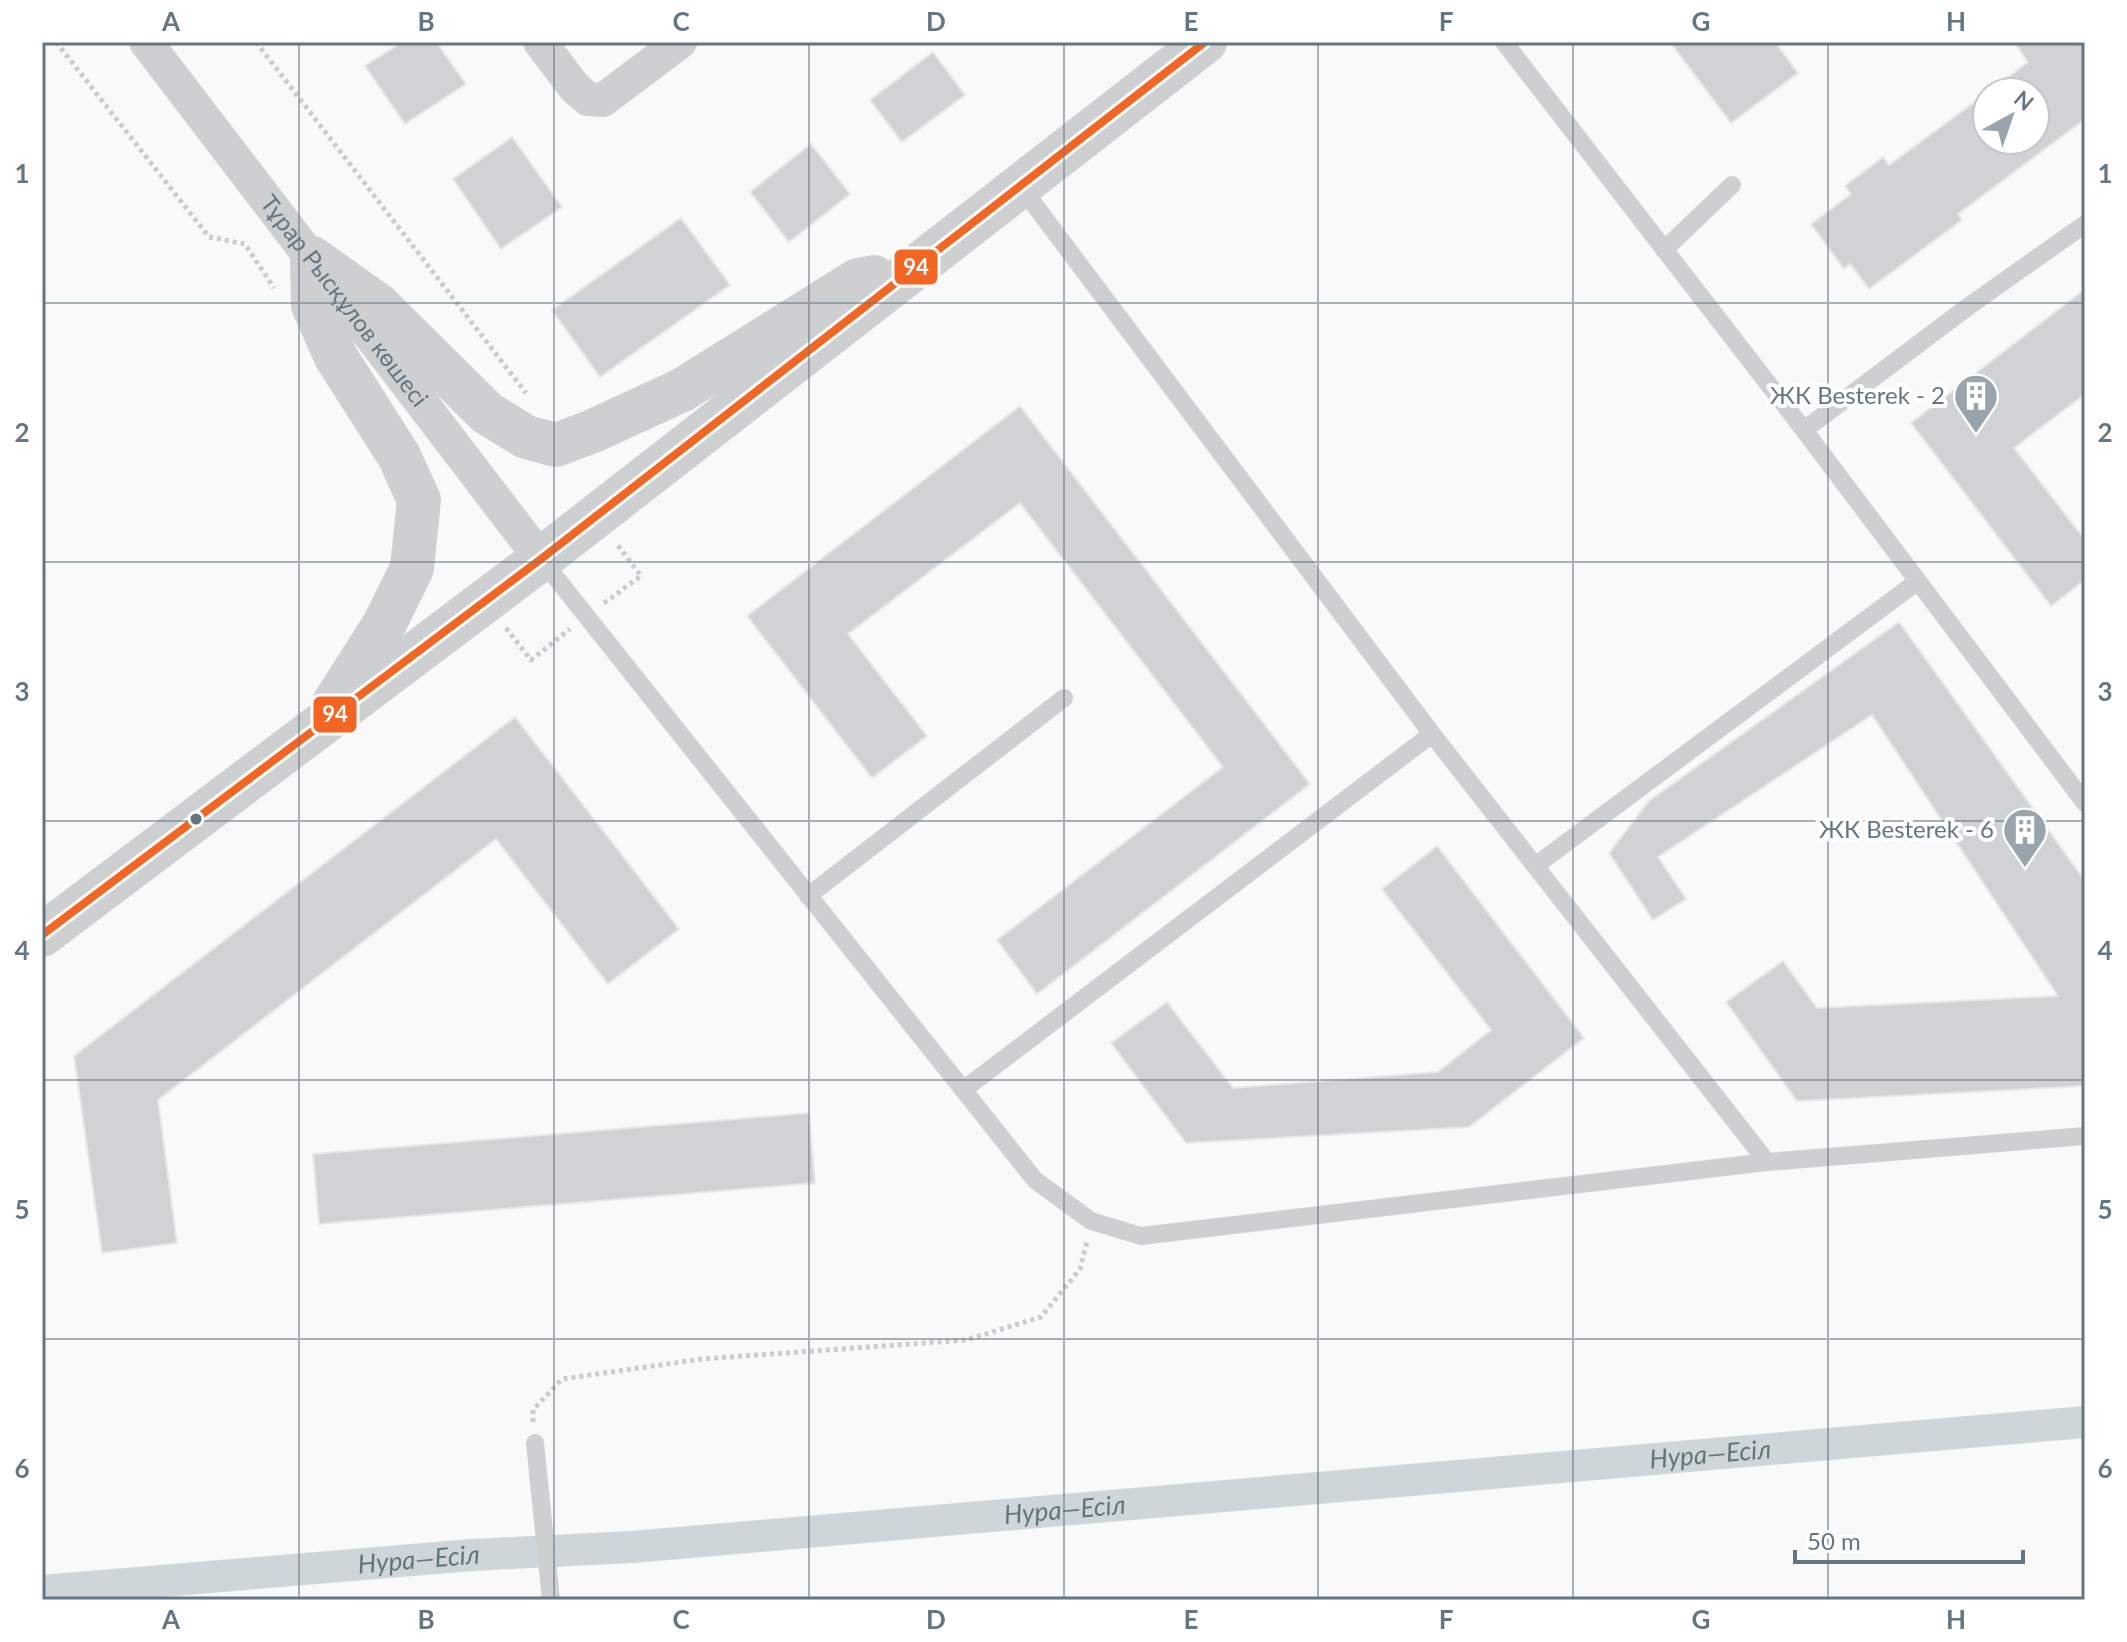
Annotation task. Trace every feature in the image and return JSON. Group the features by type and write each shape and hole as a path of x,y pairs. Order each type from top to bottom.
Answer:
{"street":[{"name":"Тұрар Рысқұлов көшесі","path":"146,42 541,559"},
{"path":"540,42 575,88 588,99 603,100 680,42"},
{"path":"42,935 541,559 1205,42"},
{"path":"312,258 378,305 487,413 526,437 556,445 682,390 858,280 915,269"},
{"path":"312,258 313,305 336,357 399,456 419,500 412,568 385,623 320,725"}],"lane":[{"path":"1504,42 1804,430 2085,803"},
{"path":"1664,250 1732,185"},
{"path":"1021,187 1432,734 1767,1162"},
{"path":"1804,430 1969,306 2085,224"},
{"path":"541,559 1035,1180 1091,1221 1141,1236 1767,1162 2085,1136"},
{"path":"1535,866 1918,581"},
{"path":"808,896 1064,698"},
{"path":"963,1090 1432,734"},
{"path":"535,1443 551,1600"}],"path":[{"path":"56,42 209,237 245,244 274,286 277,298"},
{"path":"256,42 534,403"},
{"path":"603,604 641,576 612,537"},
{"path":"504,625 531,660 556,640"},
{"path":"535,1443 533,1410 562,1379 702,1359 966,1340 1041,1317 1080,1269 1091,1221"}],"building":[{"path":"402,42 436,42 466,84 405,124 365,66"},
{"path":"1670,42 1775,42 1798,73 1731,123"},
{"path":"2014,42 2085,42 2085,119 2051,144 2051,76 2009,76 2028,62"},
{"path":"933,52 965,95 902,142 870,100"},
{"path":"1971,105 1971,156 2036,156 1958,214 1962,220 1869,289 1850,264 1844,269 1811,224 1851,194 1845,186 1883,157 1889,165"},
{"path":"512,137 562,207 501,249 453,179"},
{"path":"811,144 850,194 789,242 750,192"},
{"path":"681,218 730,285 600,377 552,310"},
{"name":"ЖК Besterek - 2","path":"2085,289 2085,394 2014,448 2085,540 2085,580 2051,606 1911,423"},
{"path":"1020,406 1310,784 1037,994 997,940 1223,767 1020,503 848,634 927,736 872,778 747,616"},
{"name":"ЖК Besterek - 6","path":"1899,622 2085,881 2085,1086 1797,1101 1726,1002 1783,961 1817,1008 2058,996 1872,715 1658,857 1686,899 1653,920 1609,853 1649,801"},
{"path":"515,717 679,929 608,984 496,839 158,1100 177,1243 102,1253 74,1056"},
{"path":"1437,846 1584,1038 1469,1127 1186,1143 1111,1043 1167,1002 1233,1088 1438,1072 1491,1030 1382,889"},
{"path":"809,1113 815,1183 319,1224 313,1154"}],"waterway":[{"name":"Нура—Есіл","path":"42,1591 472,1555 632,1547 2085,1422"}],"transit line":[{"name":"94","path":"42,935 541,559 1205,42"}],"place":[{"name":"ЖК Besterek - 2","path":"1976,435"},
{"name":"ЖК Besterek - 6","path":"2025,869"}]}
